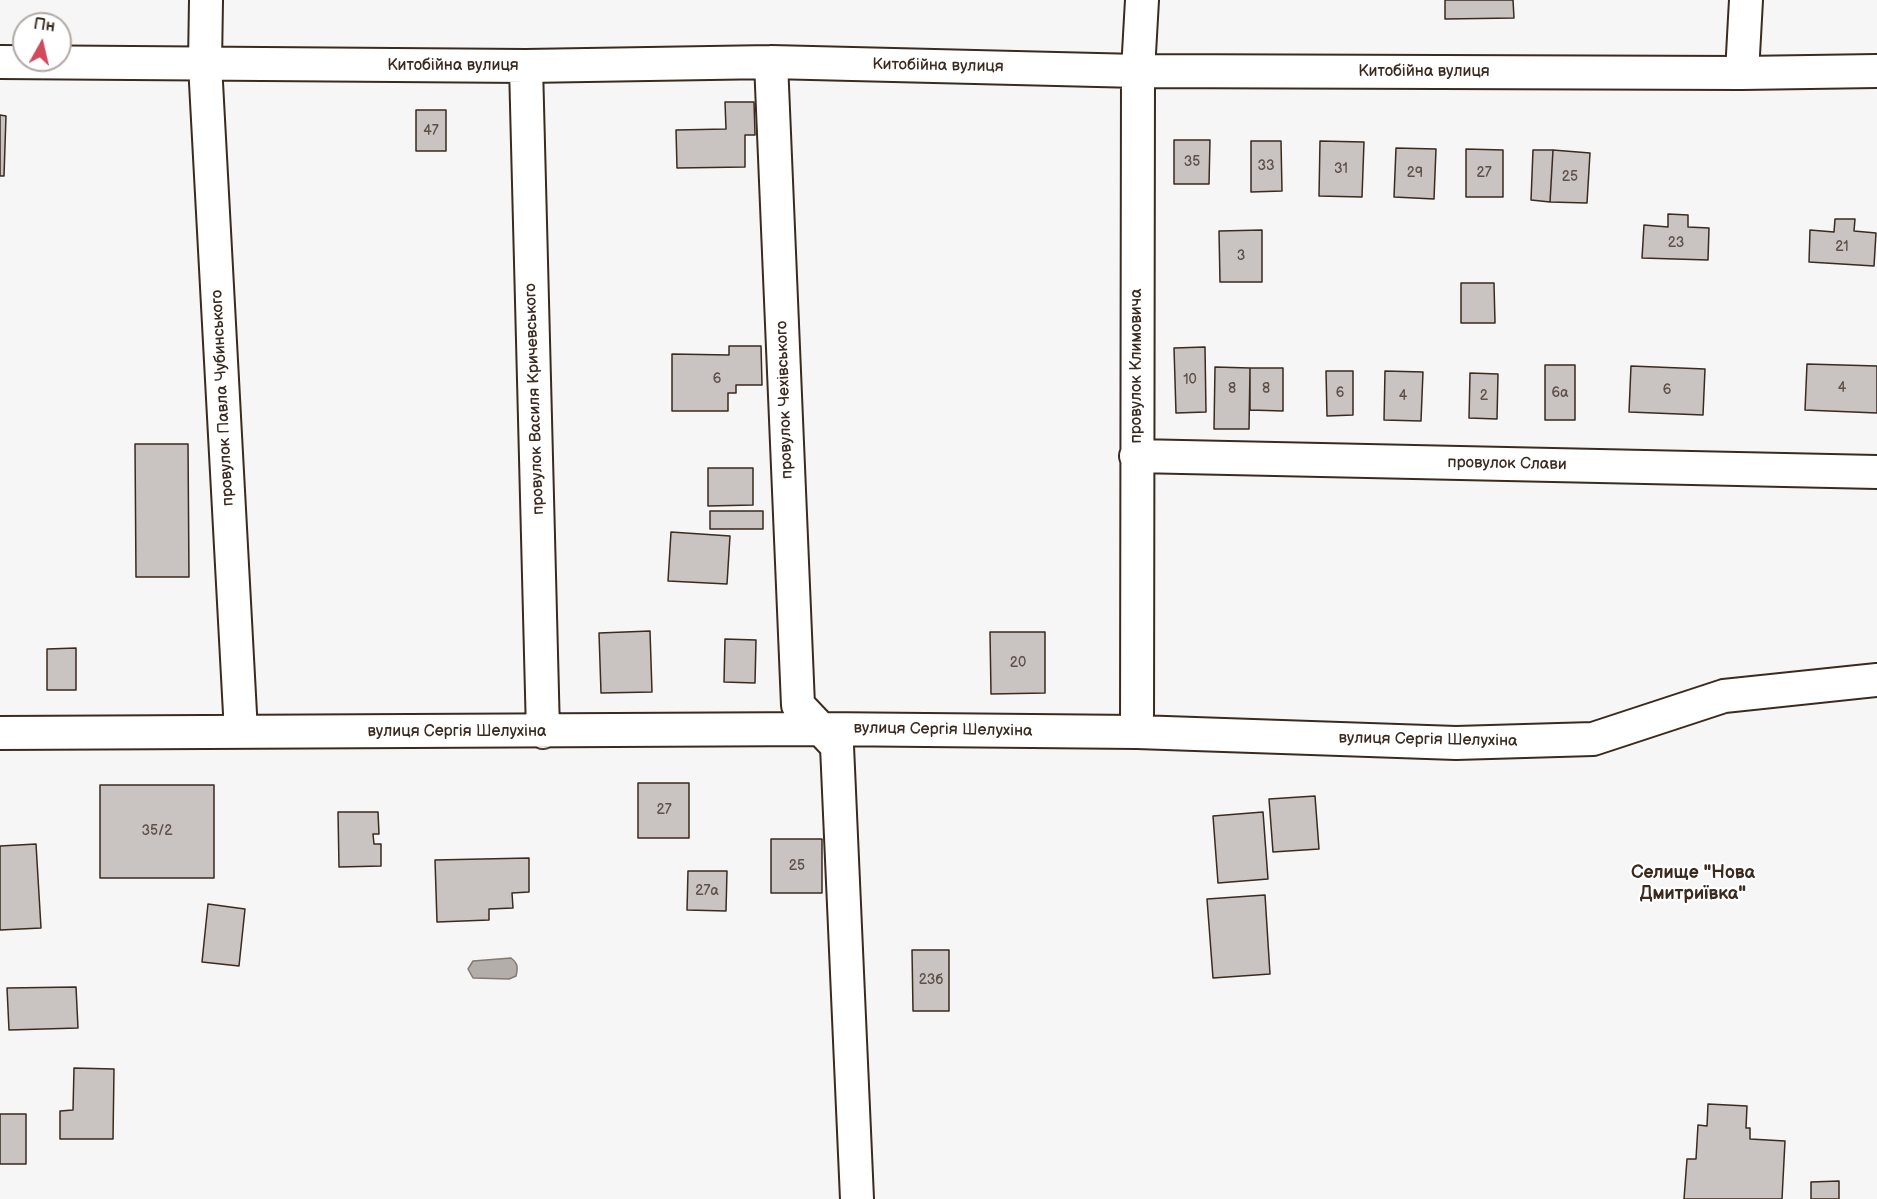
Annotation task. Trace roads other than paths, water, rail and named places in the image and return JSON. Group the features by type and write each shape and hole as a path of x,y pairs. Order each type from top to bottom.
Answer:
{"street":[{"name":"провулок Павла Чубинського","path":"206,0 205,63 241,732"},
{"name":"провулок Климовича","path":"1137,732 1138,71 1142,0"},
{"path":"1742,74 1746,0"},
{"name":"Китобійна вулиця","path":"0,62 526,66 771,62 1138,71 1742,74 1877,71"},
{"name":"провулок Чехівського","path":"771,62 798,705 837,746 857,1199"},
{"name":"провулок Василя Кричевського","path":"526,66 543,732"},
{"name":"провулок Слави","path":"1136,456 1877,472"},
{"name":"вулиця Сергія Шелухіна","path":"0,734 820,729 1137,732 1456,743 1593,739 1724,696 1877,680"}],"district":[{"name":"Селище \"Нова Дмитриївка\"","path":"1693,883"}]}
